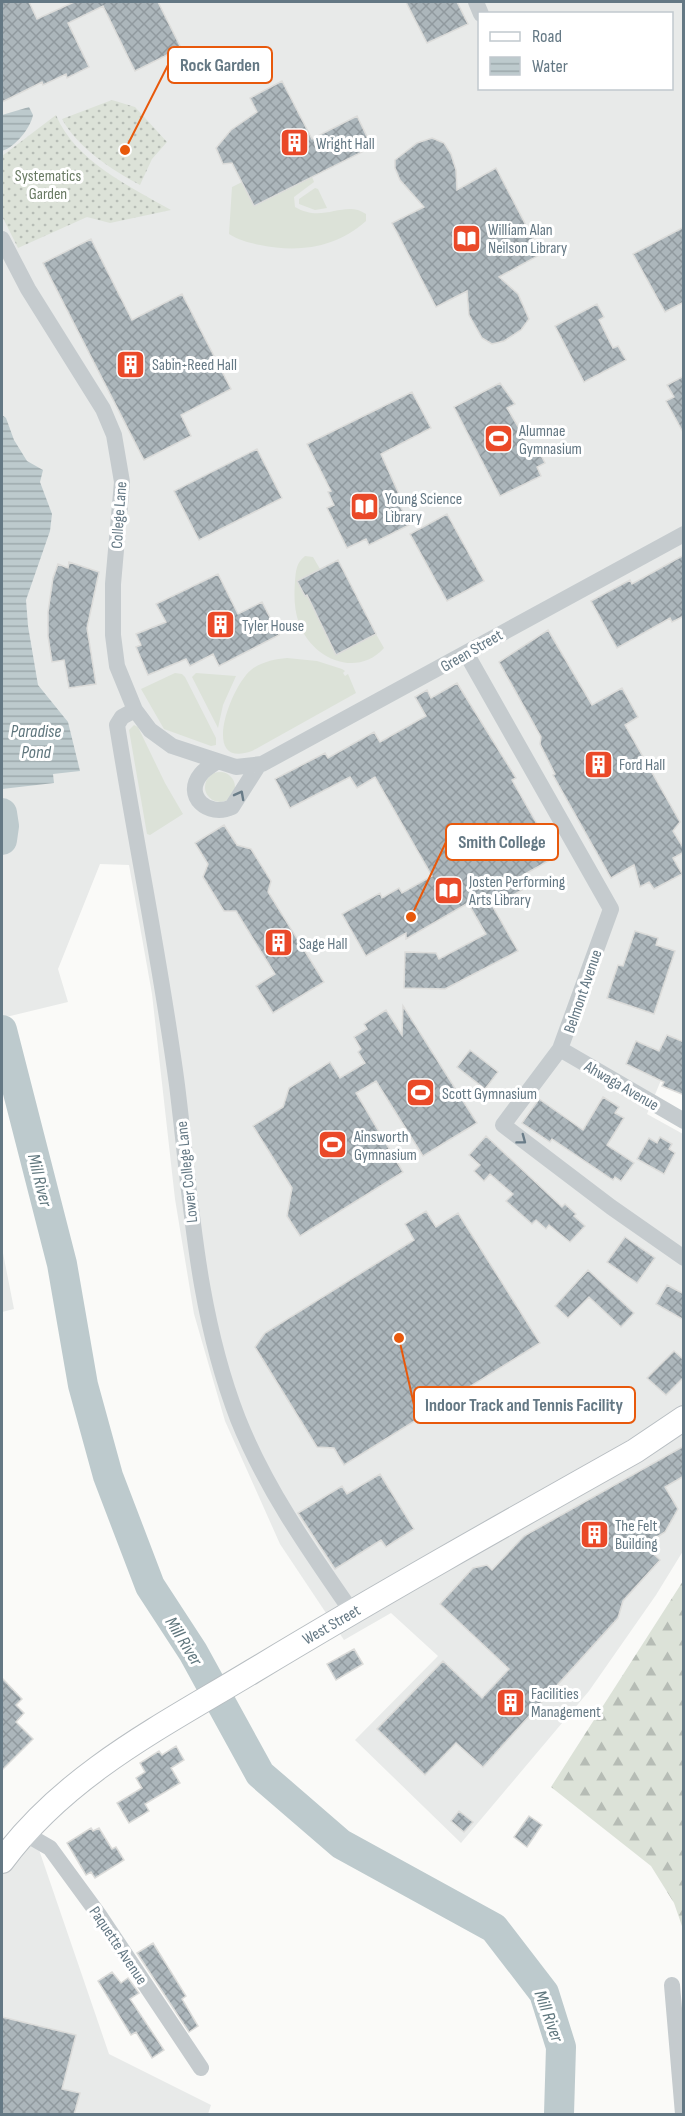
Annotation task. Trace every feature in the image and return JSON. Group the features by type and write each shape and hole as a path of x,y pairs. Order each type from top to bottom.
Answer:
{"main road":[{"name":"West Street","path":"2,1861 24,1833 73,1785 176,1718 352,1612 635,1451 684,1418"}],"street":[{"name":"College Lane","path":"2,239 28,289 103,409 114,435 122,482 112,584 113,635 117,666 135,710"},
{"name":"Green Street","path":"216,762 202,772 196,786 196,793 202,805 215,811 232,807 258,766 684,534"},
{"name":"Belmont Avenue","path":"466,653 611,909 560,1049 503,1125 611,1207 684,1257"},
{"path":"135,710 161,740 216,762 244,768 258,766"},
{"name":"Lower College Lane","path":"135,710 122,717 117,725 161,978 177,1086 194,1246 207,1314 231,1398 253,1455 282,1507 352,1612"},
{"name":"Ahwaga Avenue","path":"560,1049 684,1121"},
{"name":"Paquette Avenue","path":"24,1833 50,1848 99,1915 201,2068"},
{"path":"672,1985 683,2115"}],"shaded area":[{"path":"2,2 683,2 684,1041 678,1039 647,1114 683,1134 683,1551 656,1595 589,1691 461,1843 355,1740 438,1656 391,1613 344,1640 280,1544 225,1421 194,1314 175,1199 152,994 129,865 100,864 58,969 68,1002 2,1018"},
{"path":"2,1248 14,1309 2,1312"},
{"path":"36,1841 109,2054 211,2105 208,2114 2,2114 2,1849"}],"green space":[{"path":"112,100 135,107 167,142 152,159 140,185 107,165 86,148 62,119"},
{"name":"Systematics Garden","path":"56,115 76,146 90,159 121,182 171,210 110,223 87,217 18,248 2,216 2,156"},
{"path":"312,177 314,182 294,197 295,207 305,212 315,213 358,210 366,214 366,221 329,243 302,248 260,245 240,240 229,234 232,187 242,182 254,206"},
{"path":"315,188 318,189 327,208 315,210 299,204 299,199"},
{"path":"305,556 313,557 320,569 297,581 305,596 307,595 336,655 376,634 384,648 373,657 361,662 348,663 336,660 313,646 305,635 296,613 294,592 297,567"},
{"path":"287,658 317,661 342,669 345,671 343,673 345,676 348,674 356,693 252,751 236,754 227,749 223,738 224,724 235,692 243,679 259,665"},
{"path":"175,673 185,677 216,738 216,745 211,746 164,729 141,689"},
{"path":"196,673 236,676 223,705 218,728 192,677"},
{"path":"134,725 138,727 183,814 150,835 147,834 129,730"},
{"path":"220,772 230,777 235,787 230,797 220,802 210,797 205,787 210,777"},
{"path":"683,1581 683,1929 674,1903 651,1866 551,1787"}],"water":[{"path":"29,107 33,115 29,126 17,142 2,151 2,115"},
{"name":"Paradise Pond","path":"2,415 6,418 14,440 27,461 43,470 40,482 52,514 50,531 26,600 28,626 38,685 68,722 80,771 53,774 54,783 2,789"}],"building":[{"path":"2,2 29,2 37,19 74,2 158,2 181,48 135,71 103,6 68,23 89,67 67,78 66,74 43,85 42,82 2,102"},
{"path":"406,2 457,2 468,24 427,43"},
{"name":"Wright Hall","path":"282,81 312,139 357,116 372,147 254,206 232,163 223,164 216,148 231,130 257,112 250,98"},
{"name":"William Alan Neilson Library","path":"432,138 444,143 451,154 456,170 457,190 496,168 541,254 499,277 518,294 529,319 521,330 504,341 492,344 482,338 469,315 467,291 436,307 392,223 424,207 400,180 395,168 395,160 417,143"},
{"path":"684,227 684,302 665,312 633,254"},
{"name":"Sabin-Reed Hall","path":"91,239 132,320 182,294 231,389 181,415 191,436 144,460 43,263"},
{"path":"597,304 604,317 599,320 613,348 618,346 626,360 584,382 555,326"},
{"path":"684,376 684,434 666,401 674,397 667,385"},
{"name":"Alumnae Gymnasium","path":"500,383 515,404 507,408 533,452 538,450 545,463 537,467 541,476 500,496 454,407"},
{"path":"412,392 431,428 381,454 403,503 399,505 411,524 369,545 366,539 347,548 327,508 334,505 328,492 331,491 307,444"},
{"path":"257,449 282,498 199,540 174,491"},
{"path":"447,514 484,581 447,601 410,534"},
{"path":"684,555 684,616 672,622 670,618 617,648 591,601 630,580 632,584"},
{"path":"338,560 376,634 336,655 307,595 305,596 297,581"},
{"path":"69,562 99,572 87,628 96,684 69,688 64,660 52,662 48,636 48,612 53,578 58,564 68,568"},
{"name":"Tyler House","path":"218,574 238,614 262,602 279,635 219,666 213,654 190,666 186,659 148,675 136,647 141,645 136,634 166,622 156,604"},
{"name":"Ford Hall","path":"548,630 592,705 622,688 638,717 625,725 680,822 673,831 684,849 684,852 673,858 682,874 654,889 649,882 640,887 634,865 611,878 553,775 555,774 540,744 541,737 499,662"},
{"path":"457,683 516,778 512,780 546,840 540,843 550,860 516,879 522,890 493,907 518,951 445,989 404,988 405,952 436,953 439,959 486,934 468,903 406,939 406,933 366,956 342,914 380,893 382,898 399,888 402,893 432,876 375,777 357,788 350,777 290,808 275,779 325,753 328,758 374,732 380,742 426,716 415,697 427,690 431,698"},
{"name":"Sage Hall","path":"224,825 237,845 251,849 271,881 268,892 324,982 273,1013 256,986 275,974 236,911 224,911 203,877 208,864 195,843"},
{"path":"635,931 658,938 656,945 675,951 654,1014 607,998 618,965 623,966"},
{"name":"Ainsworth Gymnasium","path":"403,1006 477,1123 423,1156 376,1081 356,1093 403,1172 300,1236 287,1216 292,1188 253,1126 283,1107 289,1088 330,1062 340,1078 365,1063 358,1052 361,1049 354,1037 367,1029 364,1024 386,1010 402,1035"},
{"path":"667,1035 684,1042 684,1095 662,1086 664,1082 626,1064 636,1041 659,1051"},
{"path":"470,1050 498,1072 485,1089 457,1067"},
{"path":"603,1097 619,1107 615,1113 624,1118 607,1145 634,1163 621,1181 615,1177 613,1180 552,1139 550,1142 522,1123 539,1099 583,1130"},
{"path":"486,1136 562,1207 565,1204 576,1214 574,1216 585,1226 570,1242 549,1225 546,1229 536,1220 532,1224 506,1201 513,1194 490,1174 484,1181 474,1171 480,1165 469,1155"},
{"path":"660,1137 672,1144 669,1149 675,1153 664,1174 637,1159 649,1138 657,1143"},
{"path":"426,1211 436,1227 458,1213 540,1343 344,1465 334,1448 317,1447 255,1347 265,1333 414,1240 405,1224"},
{"path":"625,1237 655,1258 637,1283 607,1262"},
{"path":"588,1270 634,1313 621,1327 589,1297 568,1318 555,1306"},
{"path":"667,1285 684,1294 684,1320 656,1304"},
{"path":"674,1351 684,1360 684,1377 666,1395 647,1378"},
{"path":"684,1446 684,1476 665,1487 678,1509 665,1532 644,1545 660,1560 623,1601 618,1618 483,1767 456,1743 425,1775 377,1729 443,1661 482,1698 509,1669 440,1604 473,1568 487,1565 492,1570 524,1536"},
{"path":"380,1474 414,1529 386,1547 381,1540 335,1569 298,1513 342,1486 347,1494"},
{"path":"354,1649 363,1664 336,1680 327,1664"},
{"path":"2,1678 22,1699 16,1705 24,1713 16,1722 33,1739 2,1770"},
{"path":"176,1746 184,1760 171,1768 180,1783 145,1804 149,1811 129,1823 117,1803 142,1788 136,1778 145,1772 140,1763 159,1751 162,1755"},
{"path":"459,1811 473,1822 464,1832 451,1821"},
{"path":"529,1816 542,1825 527,1847 514,1837"},
{"path":"91,1828 93,1831 99,1828 112,1849 116,1847 124,1860 95,1878 91,1872 86,1875 67,1843"},
{"path":"153,1943 186,1996 182,1999 198,2026 189,2032 137,1953"},
{"path":"112,1972 121,1983 128,1978 139,1993 130,1999 164,2050 152,2058 136,2032 131,2035 98,1981"},
{"path":"2,2017 76,2035 62,2089 80,2093 74,2115 2,2115"}],"waterway":[{"name":"Mill River","path":"2,813 4,826 2,840"},
{"name":"Mill River","path":"2,1030 62,1264 83,1385 108,1476 150,1586 193,1652 260,1774 341,1844 494,1928 544,1993 561,2047 559,2114"}],"place":[{"name":"Wright Hall","path":"295,143"},
{"name":"Rock Garden","path":"125,150"},
{"name":"William Alan Neilson Library","path":"467,238"},
{"name":"Sabin-Reed Hall","path":"131,364"},
{"name":"Alumnae Gymnasium","path":"498,439"},
{"name":"Young Science Library","path":"364,507"},
{"name":"Tyler House","path":"221,625"},
{"name":"Ford Hall","path":"598,764"},
{"name":"Josten Performing Arts Library","path":"448,890"},
{"name":"Smith College","path":"411,917"},
{"name":"Sage Hall","path":"278,943"},
{"name":"Scott Gymnasium","path":"421,1093"},
{"name":"Ainsworth Gymnasium","path":"333,1145"},
{"name":"Indoor Track and Tennis Facility","path":"399,1338"},
{"name":"The Felt Building","path":"594,1534"},
{"name":"Facilities Management","path":"510,1702"}]}
